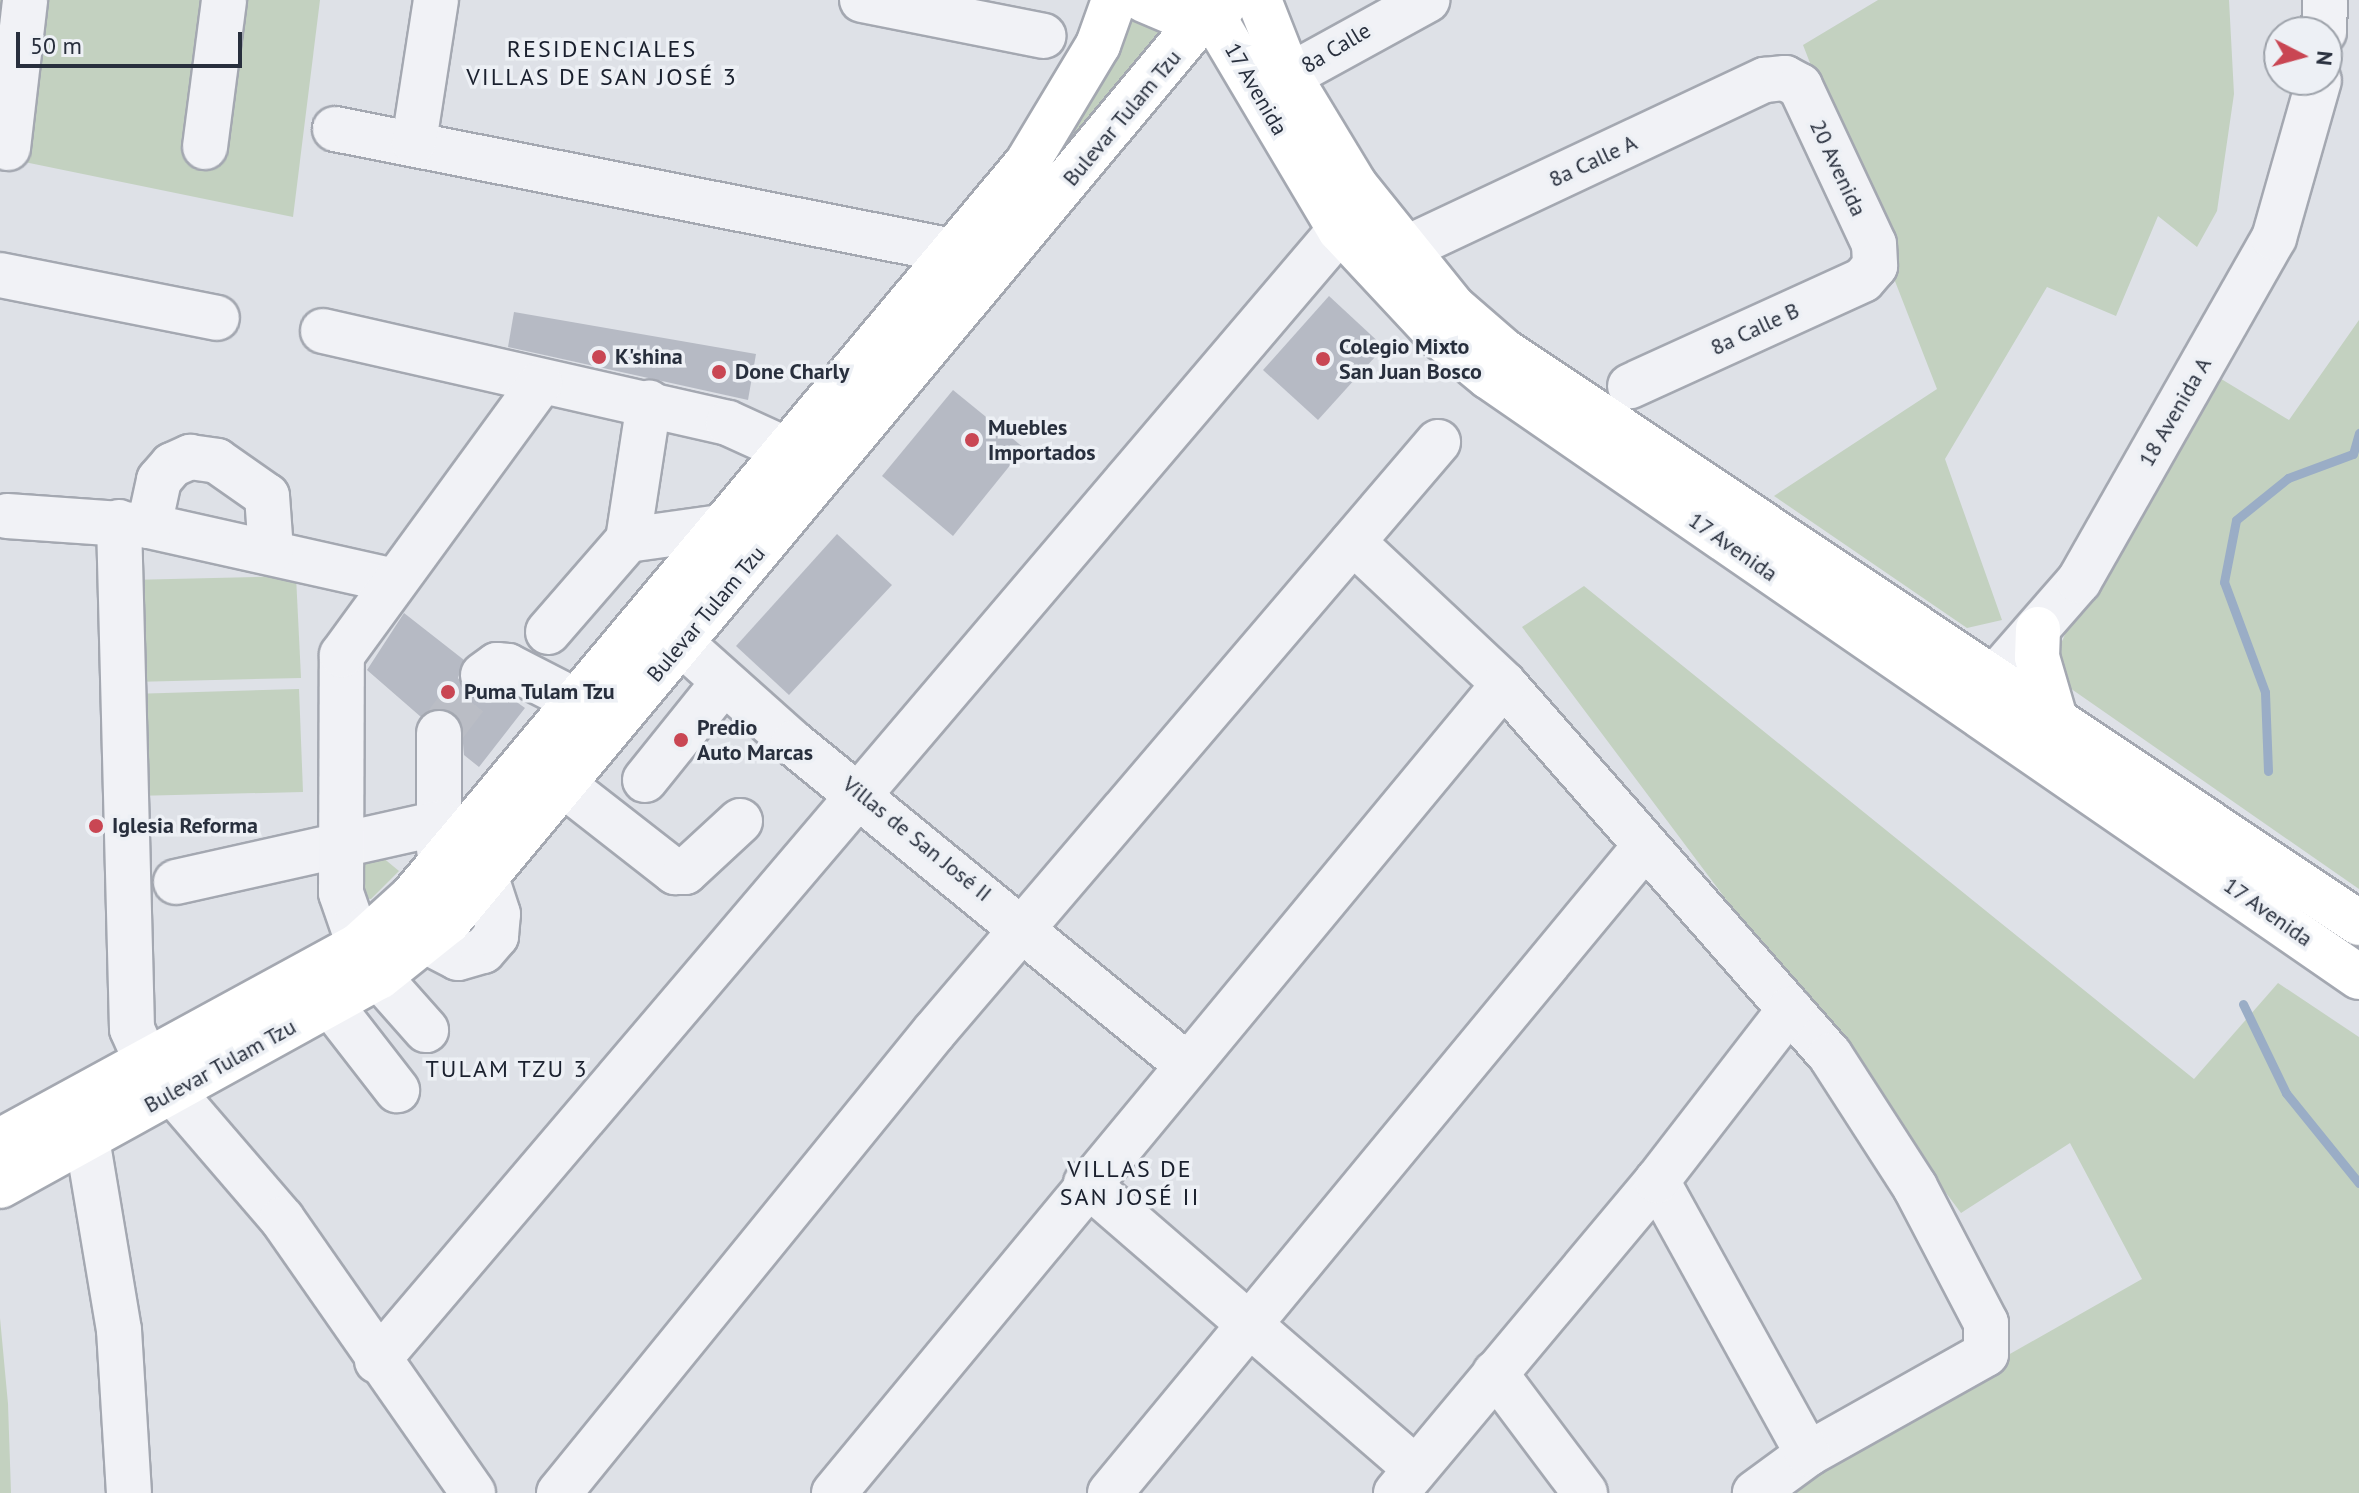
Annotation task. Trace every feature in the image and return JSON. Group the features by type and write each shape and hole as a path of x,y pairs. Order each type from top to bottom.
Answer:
{"main road":[{"name":"Bulevar Tulam Tzu","path":"0,1141 79,1098 161,1077 331,1005 369,961 440,844 576,701 1027,163 1098,45 1114,0"},
{"path":"1144,0 1164,13 1216,10"},
{"name":"17 Avenida","path":"1259,0 1289,76 1403,250 1453,307 1504,351 1980,695 2359,977"},
{"name":"Bulevar Tulam Tzu","path":"0,1186 90,1139 161,1077 369,961 425,941 487,881 679,645 1216,10"},
{"name":"17 Avenida","path":"1216,10 1340,230 1399,300 1489,377 1980,695 2056,722 2359,923"},
{"path":"2038,629 2039,667 2056,722"},
{"path":"576,701 607,734"}],"street":[{"path":"8,148 25,0"},
{"path":"205,147 224,0"},
{"path":"414,142 436,0"},
{"path":"862,0 1043,36"},
{"name":"8a Calle","path":"1289,76 1427,0"},
{"name":"8a Calle A","path":"1403,250 1765,80 1785,78"},
{"name":"20 Avenida","path":"1785,78 1800,86 1874,244 1875,266"},
{"name":"18 Avenida A","path":"1980,695 2079,581 2274,238 2314,96"},
{"path":"335,129 414,142 953,251"},
{"path":"377,1361 857,790 1340,230"},
{"name":"8a Calle B","path":"1630,386 1863,280 1875,266"},
{"path":"0,275 217,318"},
{"path":"323,331 540,383 649,403 788,446 827,469"},
{"path":"426,1030 369,961 341,893 342,655 391,580 540,383"},
{"path":"548,632 628,540 649,403"},
{"path":"559,1493 1025,926 1438,442"},
{"path":"271,550 267,496 217,461 190,457 172,465 159,480 134,524 132,1029 161,1077 282,1219 377,1361 473,1493"},
{"path":"7,516 134,524 271,550 391,580"},
{"path":"628,540 720,527"},
{"path":"1353,542 1504,684 1830,1055 1915,1187 1986,1323 1990,1346 1986,1354 1808,1454 1755,1493"},
{"name":"Villas de San José II","path":"649,613 679,645 723,683 1025,926 1186,1064"},
{"path":"483,675 497,665 508,666 576,701"},
{"path":"645,780 723,683"},
{"path":"834,1493 1086,1183 1504,684"},
{"path":"176,882 340,850 440,844 439,733"},
{"path":"565,786 675,872 685,872 740,821"},
{"path":"1110,1493 1645,846"},
{"path":"331,1005 397,1090"},
{"path":"1086,1183 1250,1326 1406,1480 1657,1181 1790,1009"},
{"path":"79,1098 90,1139 119,1330 129,1493"},
{"path":"1657,1181 1808,1454"},
{"path":"1495,1373 1585,1493"}],"green space":[{"path":"0,0 320,0 293,217 0,157"},
{"path":"1125,0 1181,23 1021,222"},
{"path":"1878,0 2229,0 2234,94 2217,211 2197,247 2158,216 2116,316 2047,287 1945,459 2002,620 1967,628 1774,496 1937,389 1803,45"},
{"path":"2359,320 2359,889 2057,679 2059,648 2071,621 2213,374 2289,420"},
{"path":"296,576 301,678 132,682 129,580"},
{"path":"1584,586 2194,1079 2278,983 2359,1037 2359,1493 1786,1493 1855,1442 2142,1279 2070,1143 1961,1213 1522,627"},
{"path":"299,689 303,792 134,796 131,694"},
{"path":"370,847 399,871 371,899 362,898 350,872"},
{"path":"0,1318 8,1404 11,1493 0,1493"}],"building":[{"name":"Colegio Mixto San Juan Bosco","path":"1329,296 1384,347 1318,420 1263,370"},
{"path":"514,312 756,354 748,400 508,347"},
{"path":"953,390 1024,448 953,536 882,476"},
{"path":"837,534 892,585 789,695 736,646"},
{"name":"Puma Tulam Tzu","path":"404,613 464,660 458,678 472,697 486,700 503,692 525,708 479,767 464,755 461,721 452,712 438,708 421,717 367,670"}],"waterway":[{"path":"2268,771 2265,692 2224,582 2236,520 2288,478 2353,454 2359,433"},
{"path":"2243,1004 2286,1093 2359,1183"}],"tunnel":[{"path":"439,733 483,675"}],"place":[{"name":"K'shina","path":"599,357"},
{"name":"Colegio Mixto San Juan Bosco","path":"1323,359"},
{"name":"Done Charly","path":"719,372"},
{"name":"Muebles Importados","path":"972,440"},
{"name":"Puma Tulam Tzu","path":"448,692"},
{"name":"Predio Auto Marcas","path":"681,740"},
{"name":"Iglesia Reforma","path":"96,826"}],"district":[{"name":"RESIDENCIALES VILLAS DE SAN JOSÉ 3","path":"602,63"},
{"name":"TULAM TZU 3","path":"507,1069"},
{"name":"VILLAS DE SAN JOSÉ II","path":"1130,1183"}]}
